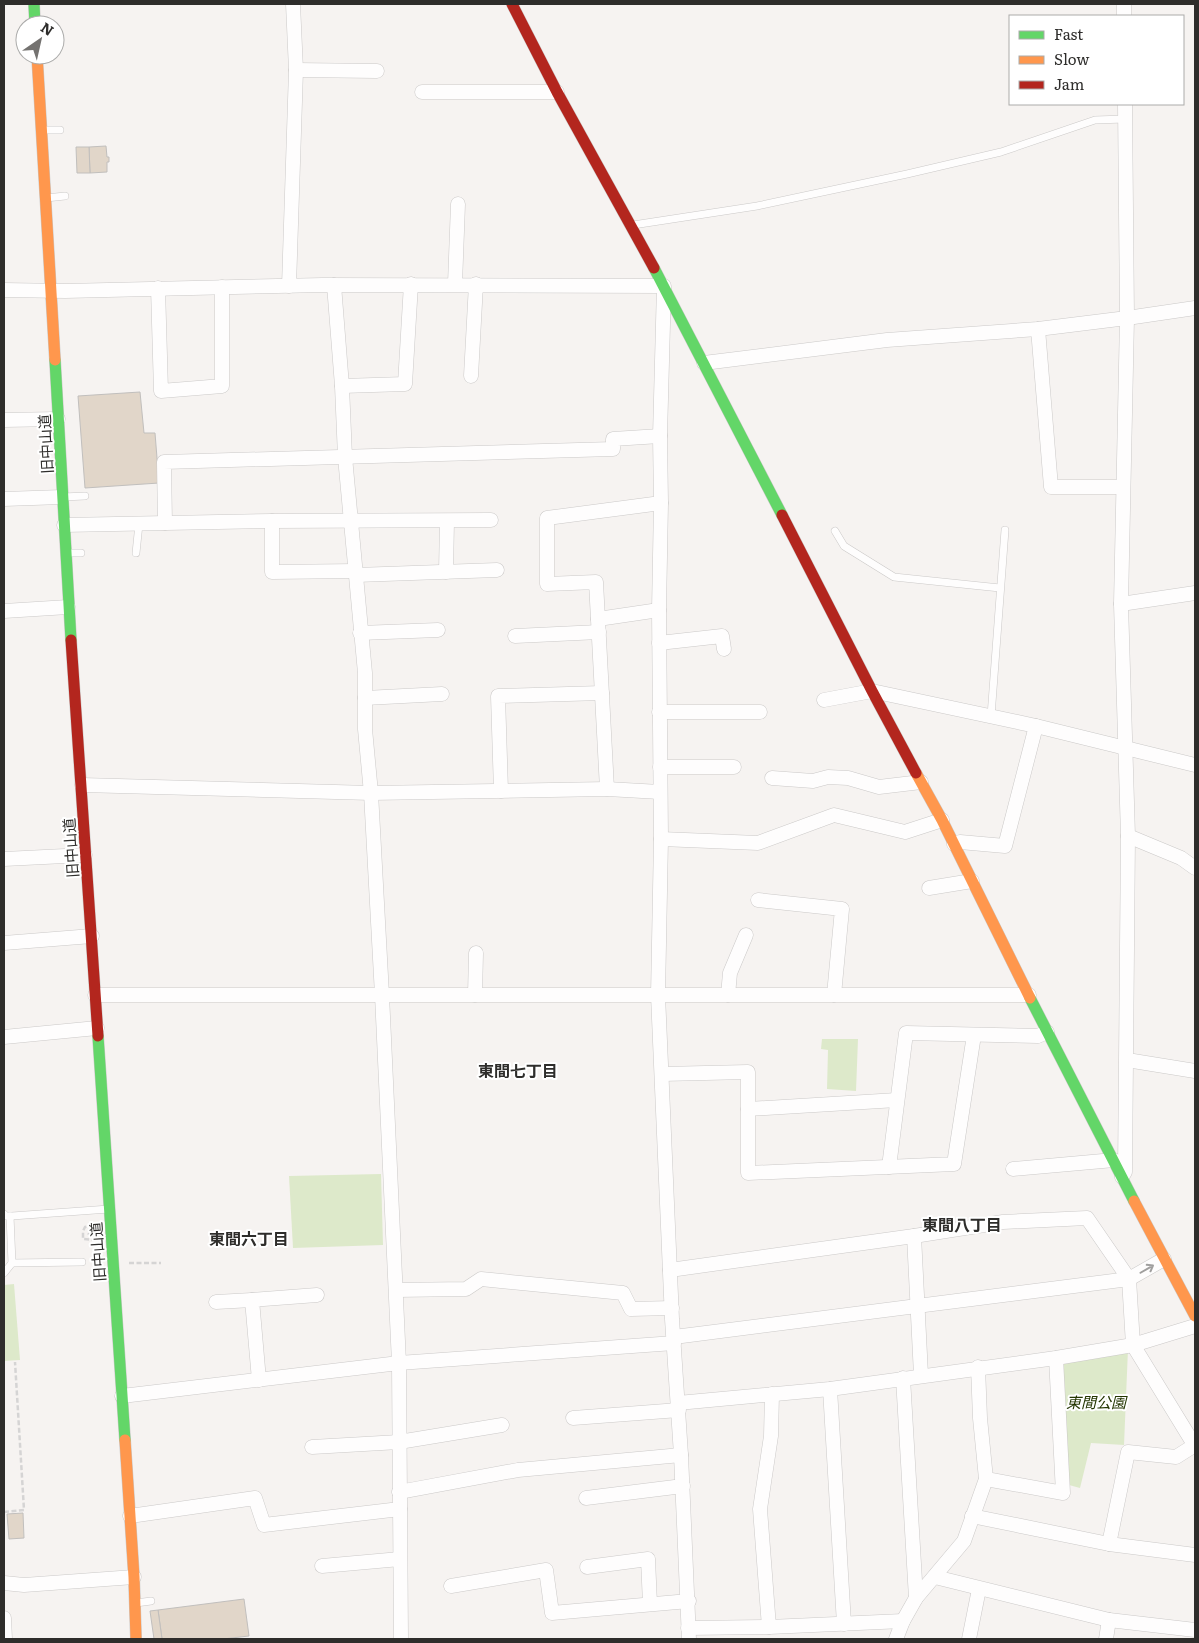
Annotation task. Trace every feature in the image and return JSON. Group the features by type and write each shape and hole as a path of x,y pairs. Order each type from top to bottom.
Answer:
{"main road":[{"path":"512,4 557,92 664,286 872,691 942,820 1047,1032 1195,1316"},
{"name":"旧中山道","path":"38,65 52,291 68,607 92,936 134,1577 136,1639"}],"street":[{"path":"289,286 296,70 293,4"},
{"path":"296,70 377,71"},
{"path":"422,92 557,92"},
{"path":"1122,1177 1125,1172 1127,1060 1128,836 1121,604 1127,318 1125,105"},
{"path":"455,284 458,204"},
{"path":"4,290 52,291 411,284 664,286 660,436 659,712 661,840 658,995 670,1270 689,1601 689,1634 769,1627 903,1621"},
{"path":"342,386 405,384 411,284"},
{"path":"471,376 476,284"},
{"path":"334,285 342,386 345,457 365,673 366,729 382,995 399,1363 398,1442 401,1639"},
{"path":"158,288 161,391 222,386 222,287"},
{"path":"704,364 887,340 1038,328 1195,308"},
{"path":"1038,328 1051,487 1123,487"},
{"path":"4,420 58,419"},
{"path":"165,523 164,462 613,449 613,440 660,436"},
{"path":"4,499 62,497"},
{"path":"607,789 596,582 547,584 547,518 661,503"},
{"path":"64,525 352,520 491,520"},
{"path":"272,521 272,572 356,573 497,570"},
{"path":"446,572 447,521"},
{"path":"1121,604 1195,593"},
{"path":"4,610 68,607"},
{"path":"515,636 599,625 659,610"},
{"path":"360,632 438,630"},
{"path":"659,643 722,636 724,649"},
{"path":"824,700 872,691 1126,746 1195,765"},
{"path":"501,791 498,696 602,693"},
{"path":"365,698 442,694"},
{"path":"659,712 760,712"},
{"path":"954,844 960,842 1005,846 1036,726"},
{"path":"660,767 734,767"},
{"path":"772,778 813,781 828,777 848,778 879,787 921,782"},
{"path":"82,785 371,793 607,789 660,792"},
{"path":"661,840 758,843 834,816 905,832 942,820"},
{"path":"1128,836 1181,858 1195,868"},
{"path":"4,859 85,855"},
{"path":"928,888 972,881"},
{"path":"758,900 842,909 834,995"},
{"path":"728,995 730,973 746,935"},
{"path":"4,943 92,936"},
{"path":"475,995 476,953"},
{"path":"95,995 1029,995"},
{"path":"4,1037 97,1028"},
{"path":"888,1167 906,1033 1038,1036 1047,1032"},
{"path":"662,1074 748,1072 748,1173 954,1164 974,1035"},
{"path":"1127,1060 1195,1071"},
{"path":"748,1109 897,1100"},
{"path":"1013,1169 1114,1160"},
{"path":"670,1270 1003,1222 1088,1218 1129,1278 1133,1345 1195,1446 1176,1458 1128,1452 1109,1544"},
{"path":"914,1236 921,1375"},
{"path":"122,1396 399,1363 674,1340 1129,1278 1164,1259"},
{"path":"396,1290 466,1290 481,1280 623,1293 631,1309 672,1308"},
{"path":"216,1302 317,1295"},
{"path":"252,1300 259,1380"},
{"path":"573,1418 772,1394 830,1389 978,1367 1056,1358 1133,1345 1195,1326"},
{"path":"986,1479 1063,1493 1056,1358"},
{"path":"896,1639 903,1621 916,1598 964,1542 986,1479 980,1418 978,1367"},
{"path":"903,1378 916,1598"},
{"path":"830,1389 844,1624"},
{"path":"769,1627 760,1509 771,1436 772,1394"},
{"path":"312,1447 398,1442 502,1425"},
{"path":"399,1492 518,1470 681,1455"},
{"path":"586,1498 683,1486"},
{"path":"130,1516 255,1498 264,1525 400,1509"},
{"path":"972,1516 1109,1544 1195,1555"},
{"path":"322,1566 400,1559"},
{"path":"588,1567 648,1559 650,1604"},
{"path":"451,1586 546,1570 552,1613 689,1601"},
{"path":"4,1584 24,1585 134,1577"},
{"path":"934,1577 1109,1620 1195,1630"},
{"path":"969,1639 979,1589"},
{"path":"4,1618 5,1639"},
{"path":"1106,1639 1109,1620"}],"lane":[{"path":"631,226 757,206 907,174 1001,152 1095,120 1125,119"},
{"path":"42,130 60,130"},
{"path":"46,198 65,196"},
{"path":"62,497 85,496"},
{"path":"136,553 139,524"},
{"path":"991,716 1005,530"},
{"path":"835,531 844,546 894,577 1000,588"},
{"path":"65,553 81,553"},
{"path":"4,1273 12,1263 7,1215 109,1209"},
{"path":"12,1263 82,1262"},
{"path":"135,1603 150,1601"}],"path":[{"path":"88,1235 92,1231 92,1228 89,1226 85,1227 83,1231 83,1239 94,1240"},
{"path":"127,1263 161,1263"},
{"path":"4,1512 24,1510 15,1362"}],"green space":[{"path":"822,1039 858,1039 856,1091 827,1089 828,1050 821,1049"},
{"path":"381,1174 383,1245 293,1248 289,1176"},
{"path":"14,1284 20,1360 4,1361 4,1285"},
{"name":"東間公園","path":"1128,1349 1124,1445 1091,1443 1080,1488 1069,1485 1063,1360"}],"building":[{"path":"106,146 107,157 109,157 107,172 90,173 89,147"},
{"path":"76,147 89,147 90,173 77,173"},
{"path":"140,392 144,433 155,433 159,483 85,488 78,396"},
{"path":"23,1513 24,1538 9,1539 7,1514"},
{"path":"244,1599 249,1636 223,1639 162,1639 158,1610"},
{"path":"158,1610 162,1639 154,1639 150,1611"}],"traffic: fast":[{"path":"34,4 35,15"},
{"path":"654,268 782,515"},
{"path":"55,360 71,640"},
{"path":"1030,998 1134,1201"},
{"path":"98,1036 125,1440"}],"traffic: slow":[{"path":"38,65 55,360"},
{"path":"916,773 942,820 1030,998"},
{"path":"1134,1201 1195,1316"},
{"path":"125,1440 136,1639"}],"traffic: jam":[{"path":"512,4 557,92 654,268"},
{"path":"782,515 916,773"},
{"path":"71,640 98,1036"}],"district":[{"name":"東間七丁目","path":"518,1070"},
{"name":"東間八丁目","path":"962,1224"},
{"name":"東間六丁目","path":"249,1238"}]}
